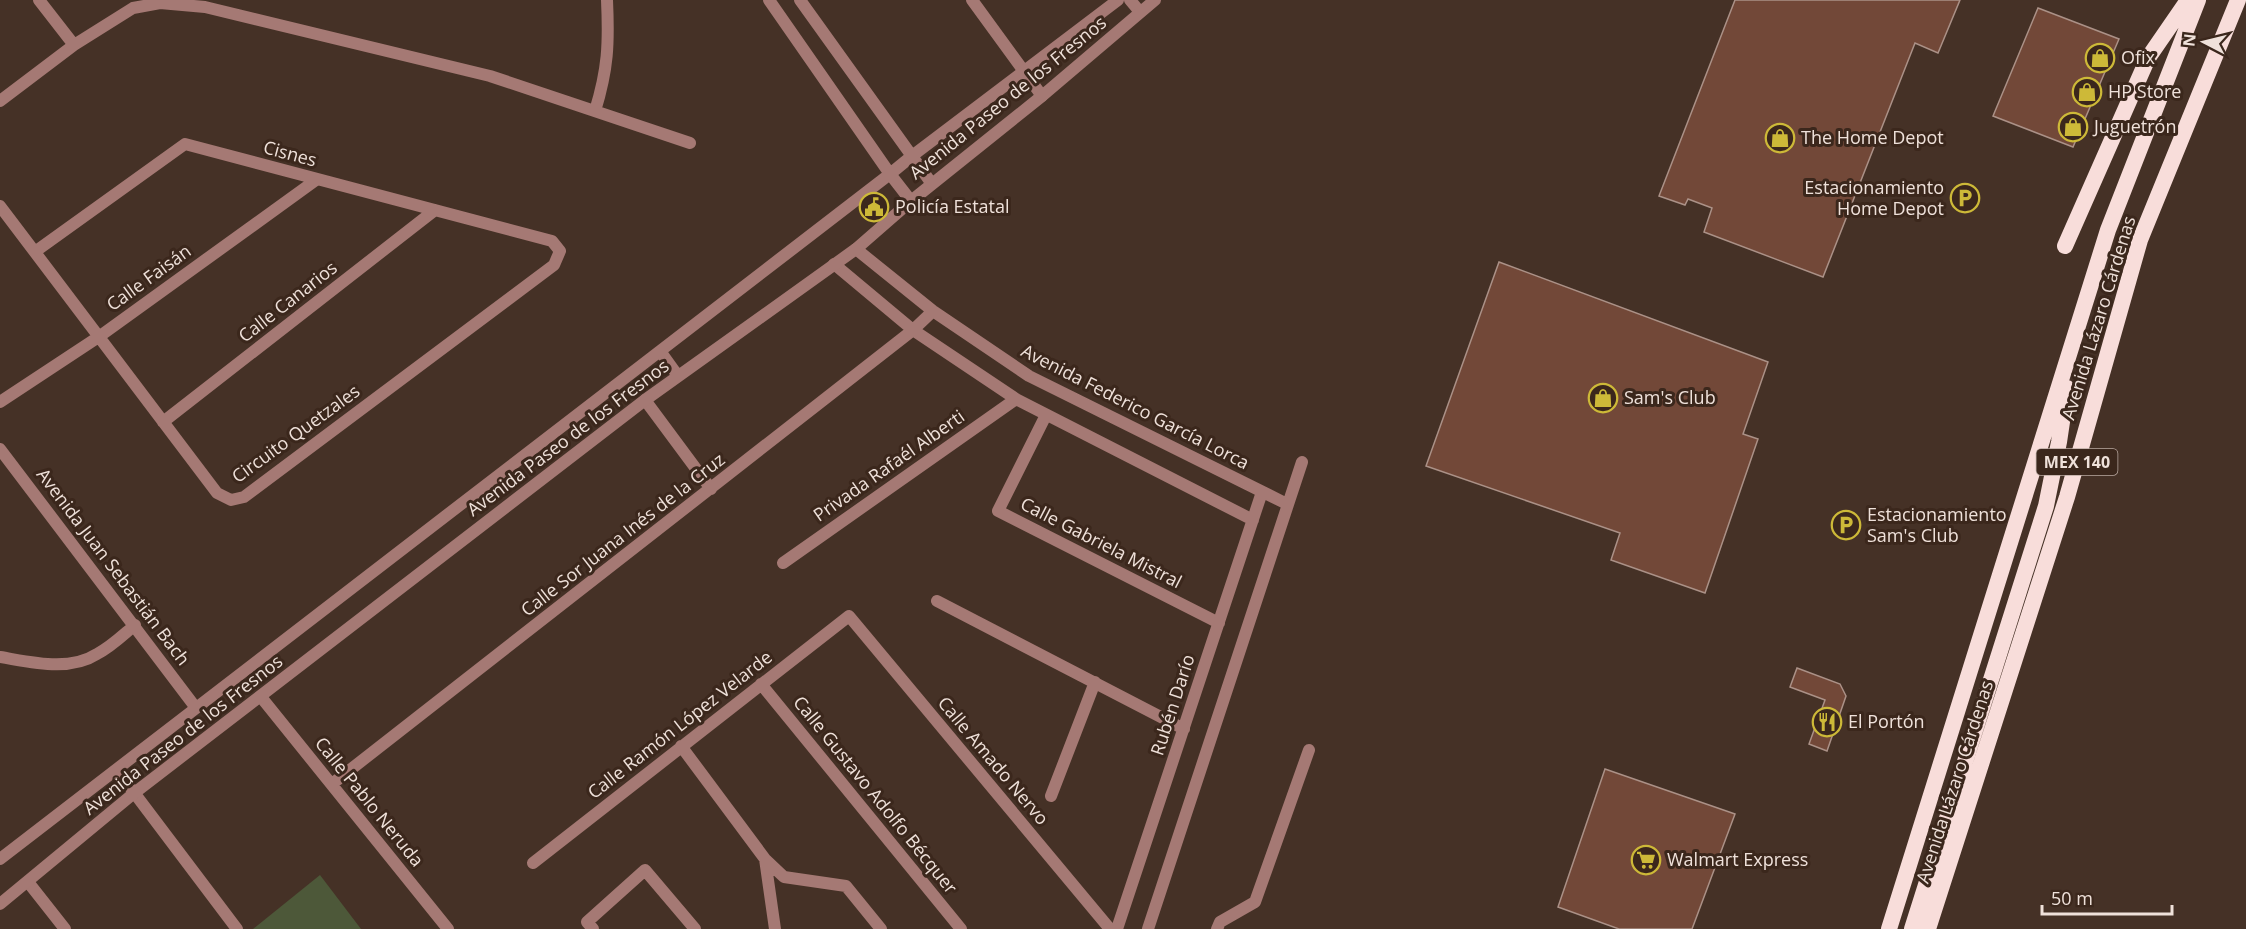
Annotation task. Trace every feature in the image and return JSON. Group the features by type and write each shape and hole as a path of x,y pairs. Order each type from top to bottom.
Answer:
{"highway":[{"path":"2065,246 2148,57 2188,0"},
{"name":"Avenida Lázaro Cárdenas","path":"1889,929 2108,230 2198,0"},
{"name":"Avenida Lázaro Cárdenas","path":"1928,929 2067,497 2140,240 2238,0"},
{"path":"1912,929 2046,506 2059,442 2074,338"}],"street":[{"path":"39,0 74,45"},
{"path":"595,111 604,80 609,45 607,0"},
{"path":"769,0 911,201"},
{"path":"800,0 932,184"},
{"path":"972,0 1042,96"},
{"name":"Avenida Paseo de los Fresnos","path":"0,859 912,156 1118,0"},
{"path":"1130,0 1140,12"},
{"name":"Avenida Paseo de los Fresnos","path":"0,904 133,794 645,400 856,249 1155,0"},
{"path":"0,101 74,45 133,8 160,3 205,7 490,76 690,143"},
{"name":"Cisnes","path":"36,251 184,144 552,241 560,251"},
{"name":"Calle Faisán","path":"0,402 100,336 316,180"},
{"name":"Circuito Quetzales","path":"0,206 217,493 231,500 244,497 554,265 560,251"},
{"name":"Calle Canarios","path":"164,422 435,210"},
{"name":"Avenida Federico García Lorca","path":"856,249 933,311 1029,376 1287,504"},
{"path":"834,264 913,330 1016,399 1253,520"},
{"name":"Calle Sor Juana Inés de la Cruz","path":"333,784 913,330 933,311"},
{"path":"660,351 678,376"},
{"name":"Privada Rafaél Alberti","path":"783,563 1016,399"},
{"path":"645,400 711,489"},
{"name":"Calle Gabriela Mistral","path":"1046,415 998,511 1219,623"},
{"name":"Avenida Juan Sebastián Bach","path":"0,449 196,708"},
{"path":"1148,929 1302,462"},
{"name":"Rubén Darío","path":"1117,929 1262,492"},
{"path":"937,601 1184,729"},
{"name":"Calle Ramón López Velarde","path":"533,863 849,616"},
{"name":"Calle Amado Nervo","path":"849,616 1110,929"},
{"path":"0,657 40,664 68,664 96,655 135,625"},
{"path":"1051,796 1095,682"},
{"name":"Calle Gustavo Adolfo Bécquer","path":"761,684 961,929"},
{"name":"Calle Pablo Neruda","path":"261,697 448,929"},
{"path":"681,746 765,859 784,877 846,886 881,929"},
{"path":"1217,929 1220,922 1255,902 1309,750"},
{"path":"117,770 237,929"},
{"path":"765,859 775,929"},
{"path":"593,929 587,922 645,870 695,929"},
{"path":"28,882 65,929"}],"green space":[{"path":"320,875 361,929 253,929"}],"building":[{"name":"The Home Depot","path":"1735,0 1960,0 1938,53 1915,43 1823,277 1704,232 1712,208 1688,199 1685,205 1659,196"},
{"path":"2038,8 2119,39 2073,147 1993,116"},
{"name":"Policía Estatal","path":"878,194 887,206 870,220 861,208"},
{"name":"Sam's Club","path":"1499,262 1768,362 1743,434 1758,439 1705,593 1611,560 1620,533 1426,466"},
{"name":"El Portón","path":"1797,668 1840,684 1846,696 1827,751 1809,744 1825,700 1790,687"},
{"name":"Walmart Express","path":"1605,769 1735,814 1692,929 1619,929 1558,907"}],"place":[{"name":"Ofix","path":"2100,58"},
{"name":"HP Store","path":"2087,92"},
{"name":"Juguetrón","path":"2073,127"},
{"name":"The Home Depot","path":"1780,138"},
{"name":"Estacionamiento Home Depot","path":"1965,198"},
{"name":"Policía Estatal","path":"874,207"},
{"name":"Sam's Club","path":"1603,398"},
{"name":"Estacionamiento Sam's Club","path":"1846,525"},
{"name":"El Portón","path":"1827,722"},
{"name":"Walmart Express","path":"1646,860"}]}
